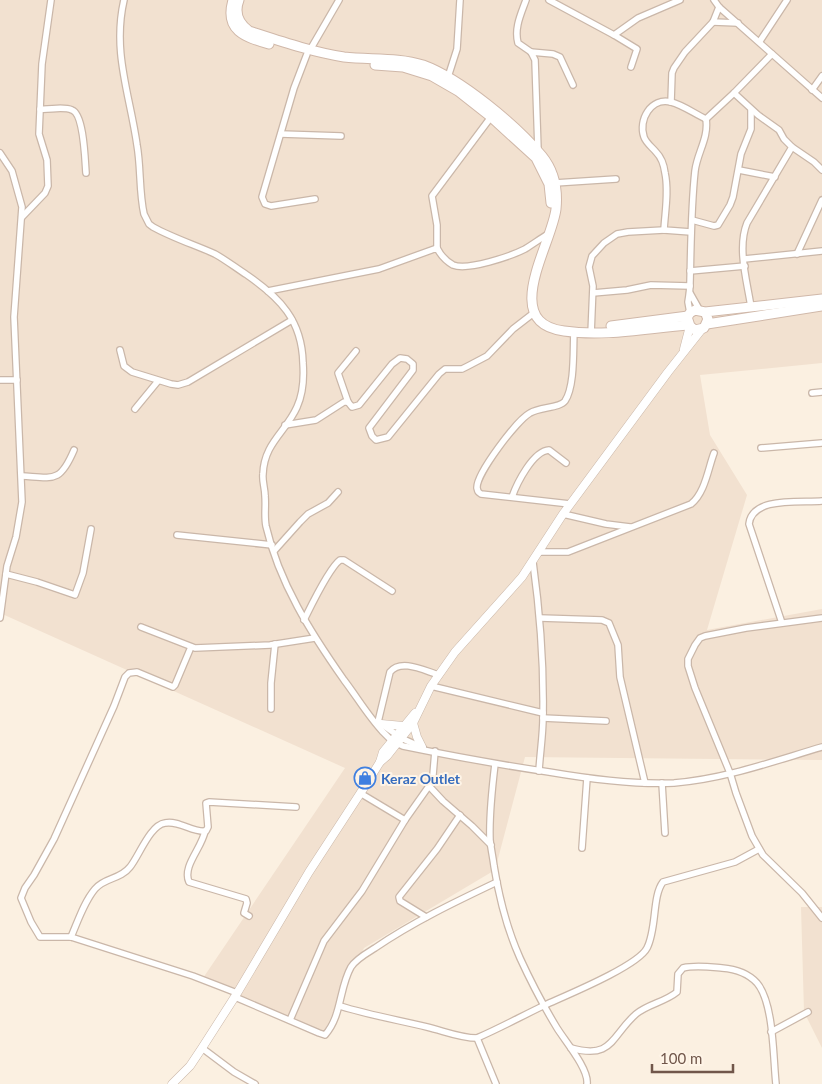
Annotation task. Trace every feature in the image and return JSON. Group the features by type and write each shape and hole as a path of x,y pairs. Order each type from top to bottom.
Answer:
{"main road":[{"path":"233,0 231,13 233,24 238,31 254,39 309,52"},
{"path":"239,0 237,5 238,19 242,26 249,31 335,61 422,65 448,76 492,109 538,152 549,166 555,182 556,210 531,296 534,312 548,326 564,331 589,332 689,320 702,311 822,299"},
{"path":"408,65 442,82 491,117 536,158 549,184 551,198 549,236"},
{"path":"689,320 695,330 822,306"},
{"path":"702,311 707,316 704,327"}],"street":[{"path":"22,217 46,194 48,186 47,160 40,134 40,109 43,52 51,0"},
{"path":"124,0 120,35 122,67 137,144 144,214 149,224 223,258 268,291 285,307 301,343 304,377 297,407 268,451 263,472 265,519 273,548 291,594 304,620 315,638 377,722 396,739 435,751 539,771 587,778 645,783 676,783 730,773 822,747"},
{"path":"314,199 280,206 265,204 262,197 294,88 309,52 339,0"},
{"path":"448,76 457,50 460,0"},
{"path":"526,0 517,28 517,36 518,43 531,52 535,60 538,152"},
{"path":"549,0 638,49 632,67"},
{"path":"714,0 719,7 760,41 822,98"},
{"path":"760,41 787,0"},
{"path":"614,35 638,18 676,1"},
{"path":"671,102 672,73 674,68 685,52 714,22 719,7"},
{"path":"714,22 738,23"},
{"path":"531,52 560,56 573,85"},
{"path":"706,119 772,54"},
{"path":"812,90 822,76"},
{"path":"734,93 751,110 779,130 792,147 822,170"},
{"path":"664,230 665,170 660,158 644,138 644,116 649,109 661,103 671,102 706,119"},
{"path":"40,109 66,109 77,113 86,173"},
{"path":"692,220 714,226 718,225 730,205 741,154 751,129 751,110"},
{"path":"491,117 432,196 437,248 448,262 468,267 524,249 549,236"},
{"path":"682,354 688,338 691,232 696,164 704,142 707,128 706,119"},
{"path":"281,134 341,136"},
{"path":"751,307 743,240 745,228 792,147"},
{"path":"0,153 12,171 22,207 14,317 22,502 21,516 6,574 0,618"},
{"path":"738,170 775,177"},
{"path":"555,182 616,179"},
{"path":"797,254 822,200"},
{"path":"589,332 593,281 589,262 592,256 609,238 628,232 664,230 691,232"},
{"path":"268,291 379,269 437,248"},
{"path":"690,271 822,251"},
{"path":"593,293 628,290 651,285 690,289"},
{"path":"690,289 702,311"},
{"path":"356,351 338,373 348,402 352,407 359,405 400,358 411,361 414,367 369,428 376,440 388,437 445,369 462,368 487,356 513,329 534,312"},
{"path":"120,350 126,368 158,381 178,385 183,384 292,320"},
{"path":"396,739 413,723 432,686 456,652 533,562 570,504 704,327"},
{"path":"570,504 481,494 478,492 478,483 505,439 522,419 534,411 558,406 565,401 571,378 574,332"},
{"path":"0,380 18,380"},
{"path":"136,409 158,381"},
{"path":"812,393 822,392"},
{"path":"284,426 316,420 341,403 348,402"},
{"path":"761,448 822,443"},
{"path":"22,476 52,478 57,476 67,465 74,450"},
{"path":"512,497 524,471 544,450 549,450 566,462"},
{"path":"539,552 568,552 686,507 697,500 714,453"},
{"path":"273,548 308,514 328,502 338,492"},
{"path":"782,623 749,520 755,511 769,504 822,501"},
{"path":"563,514 606,524 633,527"},
{"path":"6,574 75,595 82,573 91,529"},
{"path":"177,535 273,548"},
{"path":"304,620 334,566 340,560 344,560 392,590"},
{"path":"533,562 540,618 543,716 539,771"},
{"path":"540,618 602,620 609,623 618,645 620,677 645,783"},
{"path":"822,618 705,636 700,638 688,659 688,666 695,688 730,773 748,828 759,849 802,893 822,918"},
{"path":"141,627 198,648 275,644 315,638"},
{"path":"270,709 275,644"},
{"path":"191,647 173,687 137,672 129,673 125,677 114,706 54,839 22,895 23,904 40,937 71,937 193,976 326,1035 340,1006 348,974 355,962 393,936 426,917 497,882"},
{"path":"377,722 392,669 406,665 439,675"},
{"path":"432,686 543,716 606,721"},
{"path":"172,1084 190,1066 202,1048 236,995 309,872 380,762 385,758 404,726 417,712"},
{"path":"377,722 404,726"},
{"path":"413,723 417,737 424,748"},
{"path":"290,1020 324,941 362,891 405,820 429,786 433,775 435,751"},
{"path":"495,764 492,792 491,845 497,882 509,928 519,957 544,1006 587,1078 587,1084"},
{"path":"582,848 587,778"},
{"path":"662,783 665,833"},
{"path":"429,786 491,845"},
{"path":"360,793 405,820"},
{"path":"249,916 244,913 247,903 246,899 189,882 187,871 208,829 206,803 296,807"},
{"path":"426,917 400,901 399,897 437,850 460,815"},
{"path":"71,937 84,907 94,890 102,883 126,873 159,826 166,822 172,822 205,832"},
{"path":"340,1006 464,1037 477,1038 606,976 641,957 647,949 654,932 658,895 660,886 664,882 734,862 759,849"},
{"path":"570,1047 591,1052 609,1046 636,1015 677,992 678,974 682,969 687,967 729,969 751,977 762,991 766,1000 776,1084"},
{"path":"771,1032 808,1012"},
{"path":"477,1038 496,1084"},
{"path":"202,1048 234,1072 255,1084"}],"shaded area":[{"path":"0,0 822,0 822,363 700,375 710,435 747,495 707,630 822,609 822,760 525,757 495,870 364,948 322,1036 201,981 345,768 0,613"},
{"path":"801,907 822,907 822,1048 804,1012"}],"place":[{"name":"Keraz Outlet","path":"365,778"}]}
